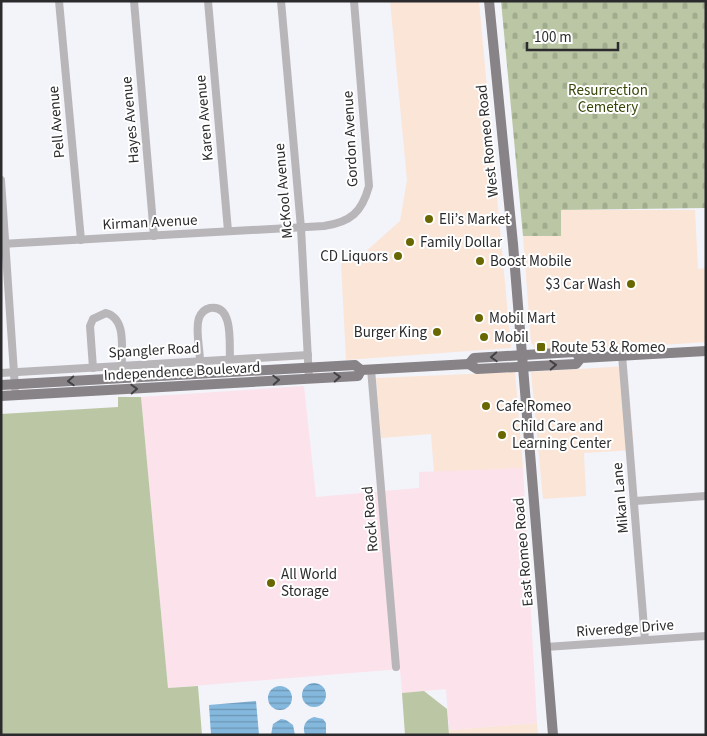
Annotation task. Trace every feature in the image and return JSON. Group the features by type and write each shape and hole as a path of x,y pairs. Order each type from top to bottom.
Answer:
{"main road":[{"name":"West Romeo Road","path":"489,1 513,244 522,367"},
{"name":"Independence Boulevard","path":"1,385 355,365 366,370 469,364 477,369 522,367 576,364 581,358 706,351"},
{"name":"Independence Boulevard","path":"469,364 474,358 575,352 581,358"},
{"name":"East Romeo Road","path":"522,367 553,735"},
{"name":"Independence Boulevard","path":"1,396 358,376 366,370"}],"street":[{"name":"Pell Avenue","path":"58,1 81,240"},
{"name":"Hayes Avenue","path":"134,1 154,236"},
{"name":"Karen Avenue","path":"208,1 228,231"},
{"name":"McKool Avenue","path":"281,1 301,228 309,378"},
{"name":"Gordon Avenue","path":"301,228 337,224 352,217 364,203 369,186 354,1"},
{"path":"1,180 16,395"},
{"name":"Kirman Avenue","path":"4,244 301,228"},
{"path":"200,361 198,320 201,313 208,308 217,308 225,313 228,320 230,359"},
{"path":"93,368 90,326 93,319 106,313 113,315 120,326 122,366"},
{"name":"Spangler Road","path":"1,372 308,355"},
{"name":"Mikan Lane","path":"622,355 645,640"},
{"name":"Rock Road","path":"366,370 396,667"},
{"path":"635,500 706,496"},
{"name":"Riveredge Drive","path":"546,647 706,636"}],"shaded area":[{"path":"390,1 479,1 511,348 346,360 341,262 364,253 400,221 407,180"},
{"path":"561,210 695,210 698,269 706,268 706,342 544,353 536,350 531,342 523,236 561,236"},
{"path":"627,366 634,450 584,453 586,496 543,499 531,372"},
{"path":"515,372 523,468 434,473 431,434 381,438 376,378"},
{"name":"All World Storage","path":"304,386 316,497 419,488 419,472 523,468 537,723 449,730 446,689 402,693 400,669 168,688 141,397"},
{"path":"537,723 538,735 449,735 449,730"}],"green space":[{"name":"Resurrection Cemetery","path":"501,1 706,1 706,208 561,210 561,236 523,236"},
{"path":"118,397 141,397 168,688 198,686 202,735 1,735 1,414 118,407"},
{"path":"424,691 447,709 449,735 405,735 402,693"}],"water":[{"path":"314,683 323,686 326,695 323,704 314,707 305,704 302,695 305,686"},
{"path":"280,686 289,689 292,698 289,707 280,710 271,707 268,698 271,689"},
{"path":"256,701 259,735 211,735 209,705"},
{"path":"314,717 323,719 326,723 326,735 305,735 305,724"},
{"path":"281,719 293,725 295,735 271,735 273,724"}],"place":[{"name":"Eli’s Market","path":"429,219"},
{"name":"Family Dollar","path":"410,242"},
{"name":"CD Liquors","path":"398,256"},
{"name":"Boost Mobile","path":"480,261"},
{"name":"$3 Car Wash","path":"631,284"},
{"name":"Mobil Mart","path":"479,318"},
{"name":"Burger King","path":"437,332"},
{"name":"Mobil","path":"484,337"},
{"name":"Route 53 & Romeo","path":"541,347"},
{"name":"Cafe Romeo","path":"486,406"},
{"name":"Child Care and Learning Center","path":"502,435"},
{"name":"All World Storage","path":"271,583"}]}
